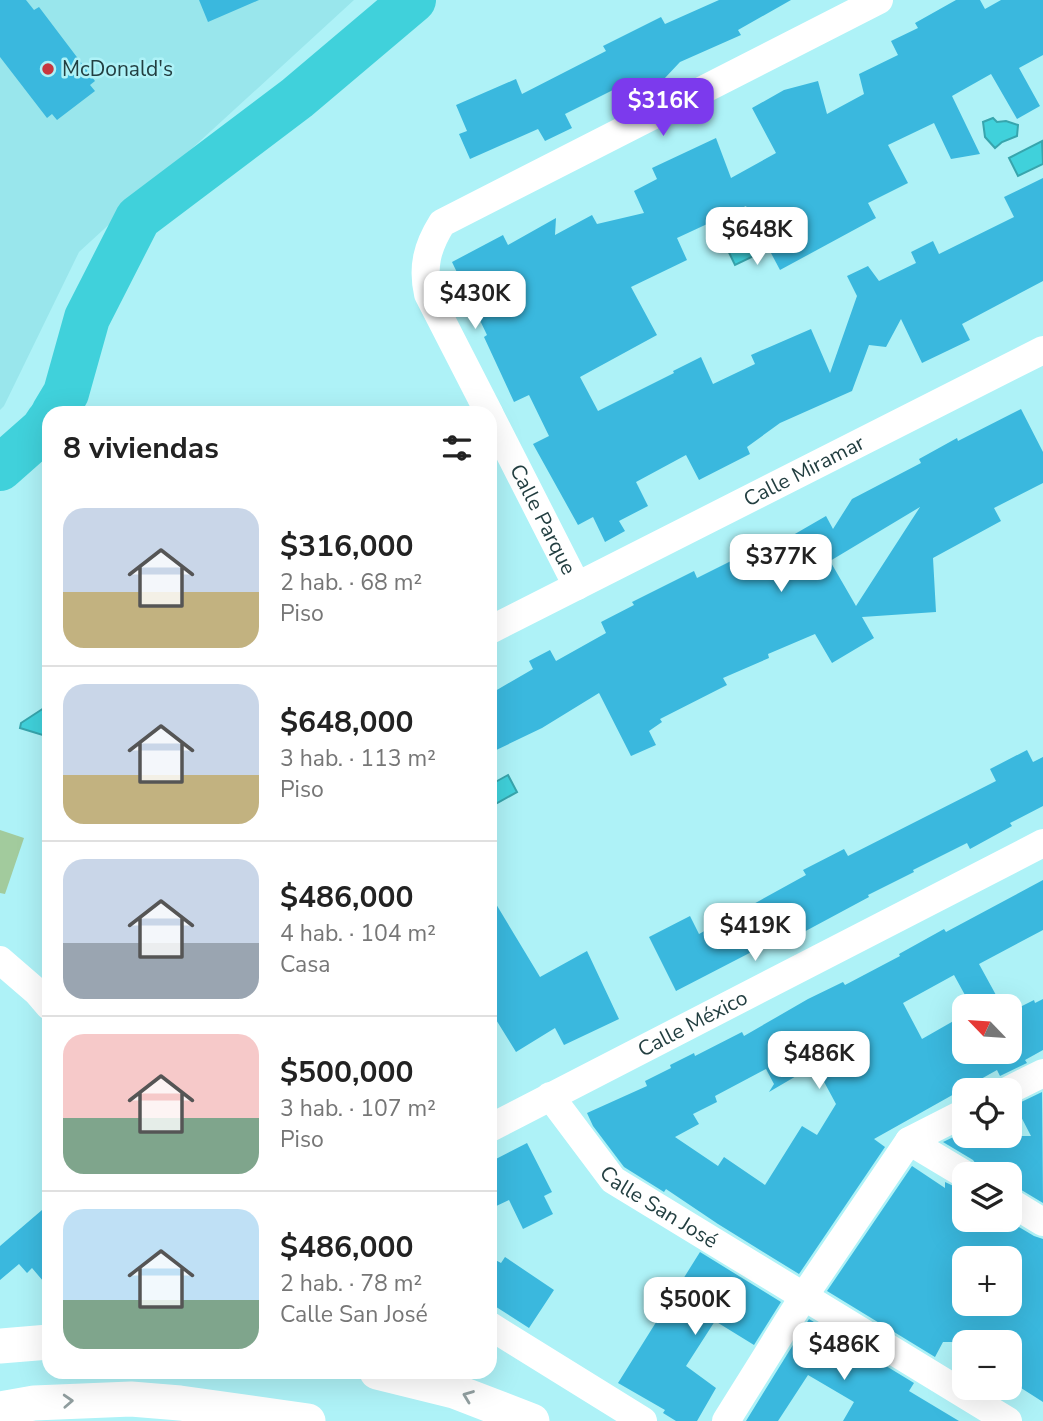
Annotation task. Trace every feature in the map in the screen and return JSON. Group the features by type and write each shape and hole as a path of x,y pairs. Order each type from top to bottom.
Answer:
{"main road":[{"path":"0,1346 42,1343"},
{"path":"405,1379 454,1391 532,1421"},
{"path":"0,1409 34,1403 131,1398 308,1421"}],"street":[{"name":"Calle Parque","path":"485,406 428,294 425,277 426,256 432,238 442,223 879,0"},
{"name":"Calle Miramar","path":"497,626 1043,349"},
{"name":"Calle Parque","path":"497,430 577,586"},
{"name":"Calle México","path":"497,1124 1043,843"},
{"path":"0,960 42,998"},
{"path":"1022,1084 1043,1073"},
{"name":"Calle San José","path":"550,1096 613,1180 1008,1421"},
{"path":"726,1421 804,1296 909,1140 952,1119"},
{"path":"909,1140 952,1167"},
{"path":"1022,1209 1043,1222"},
{"path":"497,1330 643,1421"}],"shaded area":[{"path":"0,0 354,0 79,252 0,410"},
{"path":"993,118 997,122 1006,121 1018,125 1017,136 995,148 985,137 983,122"},
{"path":"1042,141 1043,164 1018,176 1009,158"},
{"path":"756,233 764,251 735,265 723,240 734,234 738,242"},
{"path":"42,709 42,735 20,728 21,723"},
{"path":"508,775 517,792 497,803 497,781"}],"green space":[{"path":"0,830 24,838 5,894 0,893"}],"building":[{"name":"McDonald's","path":"0,0 26,0 34,10 39,7 95,81 90,85 95,91 57,120 52,114 47,118 0,57"},
{"path":"199,0 259,0 208,22"},
{"path":"719,0 791,0 738,30 741,35 680,62 664,79 637,93 631,81 565,114 572,128 545,141 538,129 470,159 459,134 467,131 456,105 516,79 522,94 606,51 603,46 661,17 665,24"},
{"path":"956,0 980,0 985,9 1001,0 1043,0 1043,55 1019,68 1040,106 1017,119 991,74 952,96 980,154 951,159 934,123 888,145 908,183 868,203 876,218 780,270 746,206 677,238 687,260 631,287 657,335 580,377 598,411 701,357 713,384 755,364 751,355 811,329 830,373 857,296 847,276 868,266 879,281 916,263 911,252 933,241 939,254 1014,217 1004,197 1043,178 1043,281 962,324 970,340 922,363 901,319 886,347 869,345 852,391 780,423 747,447 750,454 699,480 686,455 636,482 648,506 619,521 625,531 605,542 593,517 578,525 533,444 549,436 529,395 514,402 484,337 487,335 452,262 503,235 508,245 556,218 555,235 592,215 597,224 644,213 634,191 657,179 652,168 716,138 731,178 776,153 752,108 784,90 818,81 827,114 864,94 859,74 898,55 891,41 918,28 915,23"},
{"path":"1021,409 1043,452 1043,483 994,508 1001,521 933,558 936,612 862,617 874,638 832,663 815,634 768,654 769,658 723,678 727,685 660,719 662,722 649,731 656,745 631,756 599,693 542,728 497,750 497,690 533,669 529,661 550,650 556,661 606,633 601,622 634,605 632,602 694,571 697,578 759,547 762,553 826,516 833,529 852,499 921,463 919,459 957,438 958,441","holes":["920,507 856,606 830,561"]},
{"path":"1027,750 1033,762 1043,757 1043,806 1010,823 1012,826 970,849 967,843 913,870 914,872 774,948 771,942 676,991 649,937 690,916 699,934 806,875 803,870 844,849 848,856 996,781 990,769"},
{"path":"1043,880 1043,930 979,964 995,994 964,994 954,975 903,1003 922,1039 952,1022 952,1064 1022,1064 1022,1006 1043,999 1043,1050 1025,1060 1027,1063 1000,1076 997,1070 983,1078 952,1078 952,1095 874,1139 885,1147 799,1274 666,1189 664,1192 624,1167 593,1126 587,1113 647,1086 645,1081 671,1068 670,1065 694,1053 695,1056 742,1032 744,1036 808,999 843,982 845,985 900,956 899,954 944,929 946,932","holes":["815,1065 836,1104 817,1135 802,1126 765,1185 724,1157 718,1166 675,1137 699,1124 693,1114 717,1102 715,1096 766,1069 774,1084 769,1092"]},
{"path":"497,906 540,977 587,951 619,1019 564,1045 555,1028 516,1052 497,1021"},
{"path":"1042,1092 1043,1203 1022,1190 1022,1162 974,1162 953,1148 1022,1148 1022,1136 1031,1136 1022,1119 1022,1102"},
{"path":"952,1138 952,1147 943,1142"},
{"path":"527,1143 552,1192 544,1196 553,1214 523,1229 509,1200 497,1206 497,1158"},
{"path":"912,1166 945,1188 945,1182 952,1185 952,1232 1022,1232 1022,1229 1043,1239 1043,1402 1022,1389 1022,1330 952,1330 952,1342 943,1342 935,1357 827,1291"},
{"path":"42,1210 42,1280 32,1268 27,1273 19,1264 0,1280 0,1246"},
{"path":"700,1252 781,1302 754,1345 715,1321 686,1366 716,1388 697,1421 676,1421 663,1413 665,1410 618,1383"},
{"path":"505,1257 554,1290 529,1328 497,1307 497,1261 501,1263"},
{"path":"809,1319 914,1383 909,1391 959,1421 843,1421 854,1402 808,1375 778,1421 746,1421"}],"waterway":[{"path":"58,406 66,393 87,318 138,218 297,98 413,0"},
{"path":"0,468 42,431"}],"place":[{"name":"McDonald's","path":"48,69"}]}
